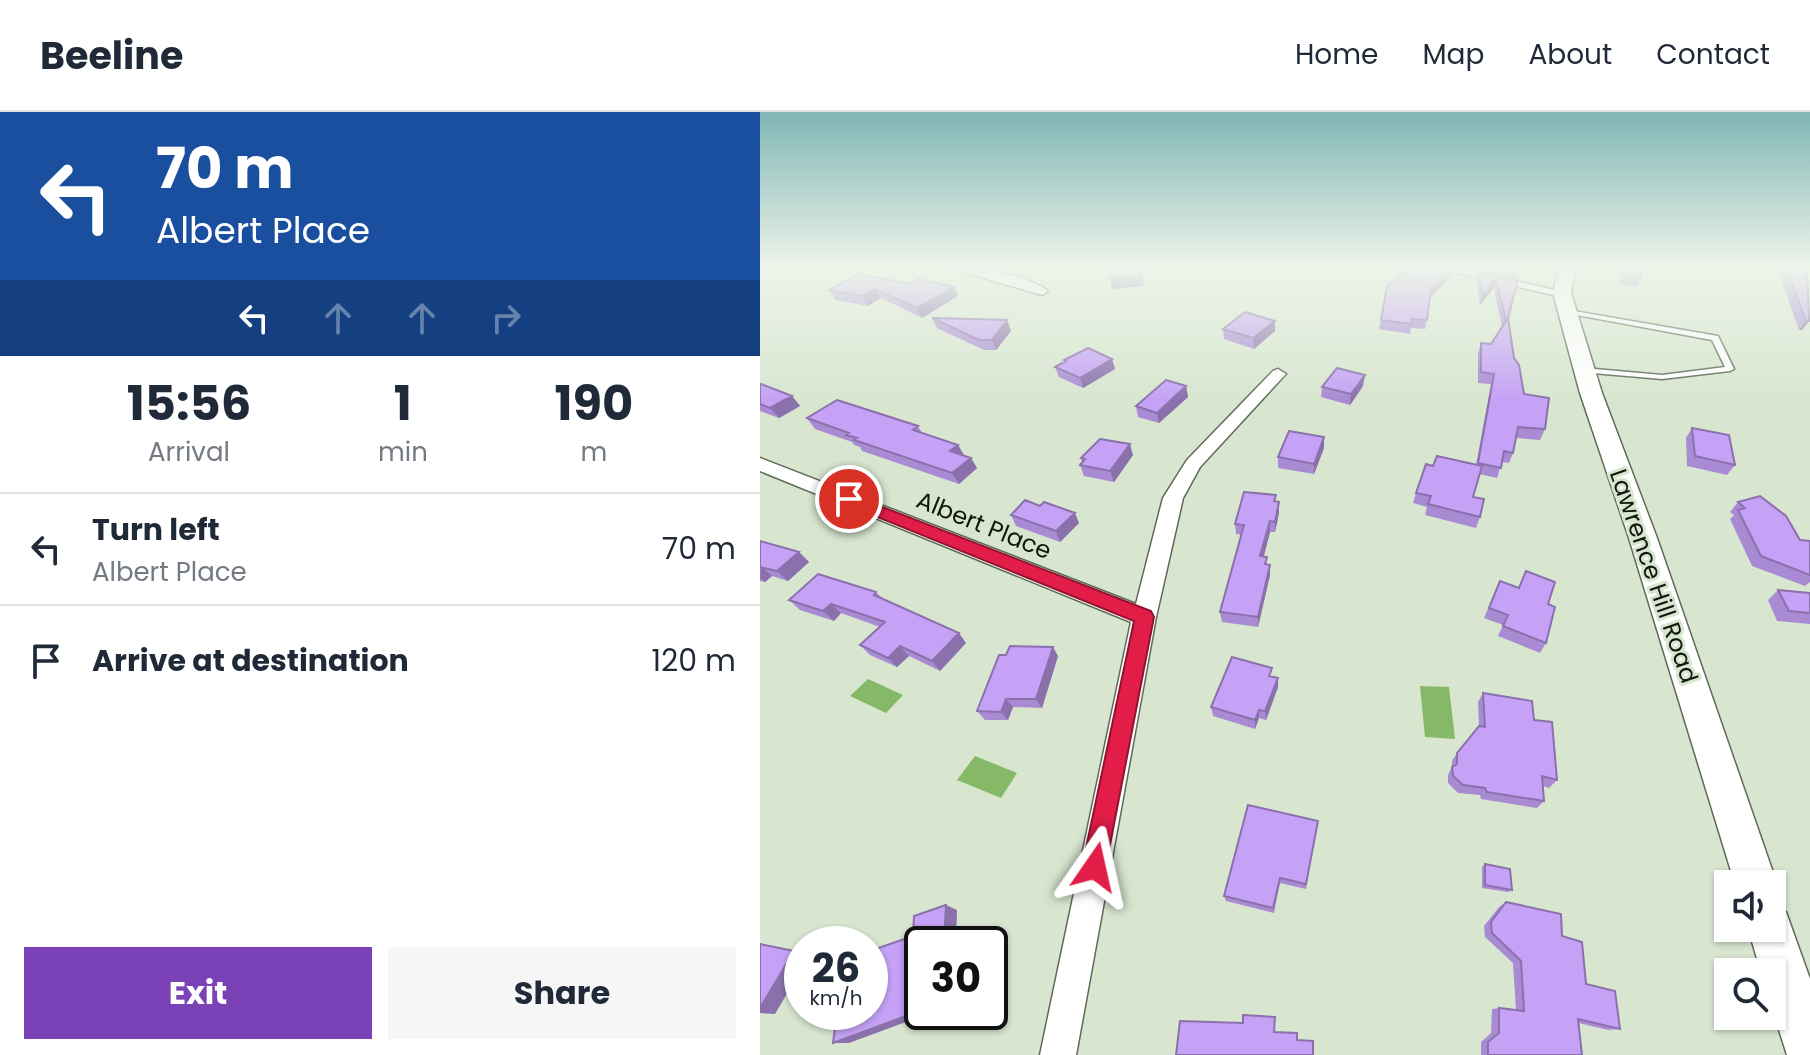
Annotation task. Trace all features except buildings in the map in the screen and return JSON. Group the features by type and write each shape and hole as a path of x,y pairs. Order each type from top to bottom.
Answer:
{"main road":[{"name":"Lawrence Hill Road","path":"1571,312 1584,370 1643,538 1751,870"},
{"path":"1775,942 1810,1051"}],"street":[{"path":"1058,1055 1144,617 1173,498 1193,464 1278,374"},
{"name":"Albert Place","path":"760,464 1144,617"}],"lane":[{"path":"1584,370 1662,377 1730,369 1715,338 1633,312"}],"shaded area":[{"path":"868,679 903,695 886,713 850,696"},
{"path":"1420,686 1449,687 1455,739 1425,737"},
{"path":"975,756 1017,773 1001,798 957,780"}],"route":[{"path":"849,499 1144,617 1095,867"}]}
